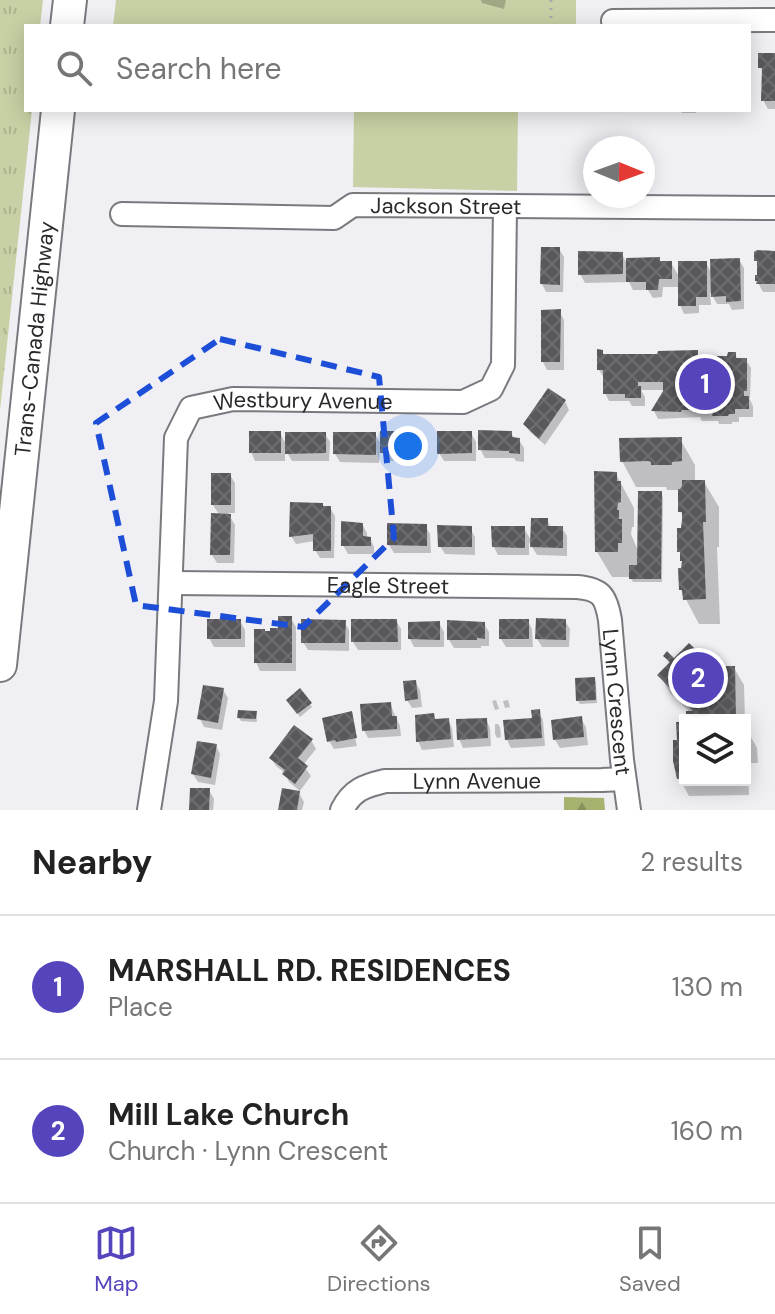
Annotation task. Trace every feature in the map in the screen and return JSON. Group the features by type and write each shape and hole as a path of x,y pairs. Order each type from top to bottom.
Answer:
{"highway":[{"path":"67,24 70,0"},
{"name":"Trans-Canada Highway","path":"0,665 58,112"}],"street":[{"path":"613,21 775,20"},
{"name":"Jackson Street","path":"122,214 334,218 353,205 775,208"},
{"name":"Westbury Avenue","path":"149,810 166,701 176,438 191,408 233,399 463,402 491,389 503,365 505,207"},
{"name":"Eagle Street","path":"172,583 577,587 592,588 601,596"},
{"name":"Lynn Crescent","path":"601,596 610,620 629,810"},
{"name":"Lynn Avenue","path":"342,810 348,797 367,785 385,781 624,779"}],"path":[{"path":"551,0 551,24"}],"highlighted area":[{"path":"220,339 379,377 394,538 303,627 136,605 96,423"}],"green space":[{"path":"0,0 43,0 40,24 24,24 24,112 32,112 0,410"},
{"path":"116,0 576,0 576,24 113,24"},
{"path":"354,112 518,112 517,191 353,187"},
{"path":"564,797 604,798 605,810 564,810"}],"building":[{"path":"758,53 775,53 775,101 761,101 762,68 758,68"},
{"path":"541,247 560,247 560,285 540,284"},
{"path":"578,251 623,252 623,274 578,275"},
{"path":"775,251 775,284 756,284 757,261 754,261 754,252"},
{"path":"660,257 660,261 672,261 672,279 659,279 658,290 646,290 646,282 626,282 626,258"},
{"path":"740,258 741,301 726,302 726,296 711,297 710,259"},
{"path":"678,261 707,261 707,297 696,297 696,306 678,306"},
{"path":"561,309 560,362 541,362 541,310"},
{"path":"597,349 603,350 603,354 698,350 697,375 716,375 717,356 736,352 736,358 747,358 747,391 744,391 744,396 749,396 749,409 735,409 735,414 728,416 695,413 695,410 651,411 663,391 663,382 638,382 641,398 603,394 603,370 597,370"},
{"path":"548,388 566,400 539,439 523,424"},
{"path":"478,430 512,431 512,437 520,438 520,454 478,450"},
{"path":"249,431 281,431 281,453 249,453"},
{"path":"380,431 417,431 417,453 380,453"},
{"path":"437,431 472,431 472,453 437,454"},
{"path":"285,432 326,432 326,453 285,454"},
{"path":"333,432 376,432 376,455 333,454"},
{"path":"682,437 682,461 672,462 672,465 651,465 648,461 620,462 619,438"},
{"path":"594,471 617,472 617,481 621,481 621,502 617,510 619,519 622,519 622,543 618,543 618,552 595,552"},
{"path":"211,473 231,473 231,505 211,505"},
{"path":"682,480 705,480 706,599 683,600 682,590 679,590 678,568 681,568 682,561 680,552 677,552 677,528 681,528 682,512 678,512 678,489 682,486"},
{"path":"638,491 662,491 661,579 629,579 629,565 637,565"},
{"path":"290,502 331,506 331,551 313,551 313,534 289,537"},
{"path":"211,513 231,514 230,555 210,555"},
{"path":"531,518 548,518 548,526 563,526 563,548 530,547"},
{"path":"341,521 363,523 363,536 371,537 371,546 341,546"},
{"path":"387,523 427,524 427,546 387,545"},
{"path":"437,525 472,526 472,547 438,547"},
{"path":"491,526 525,526 525,548 492,547"},
{"path":"278,616 292,616 292,663 254,663 254,629 270,631 270,628 278,628"},
{"path":"536,618 566,619 566,640 535,639"},
{"path":"207,619 241,619 241,639 207,639"},
{"path":"301,619 346,620 345,643 301,643"},
{"path":"351,619 397,619 398,642 351,642"},
{"path":"499,619 529,619 529,639 499,639"},
{"path":"447,620 485,622 485,639 447,640"},
{"path":"440,621 440,640 408,639 408,622"},
{"path":"689,643 713,666 735,666 736,714 686,714 686,711 693,711 657,675 670,662 663,656 667,651 674,658"},
{"path":"595,677 596,700 576,701 575,678"},
{"path":"416,680 418,699 405,701 403,681"},
{"path":"203,685 224,688 218,723 197,719"},
{"path":"300,688 312,703 297,714 286,700"},
{"path":"391,702 392,716 397,716 397,729 362,731 360,704"},
{"path":"540,709 542,738 505,740 503,720 532,718 531,710"},
{"path":"238,710 257,711 256,719 237,718"},
{"path":"352,711 357,738 327,742 322,718"},
{"path":"434,713 435,719 449,718 451,739 416,742 415,715"},
{"path":"582,716 584,737 553,740 551,720"},
{"path":"487,718 488,738 457,740 456,719"},
{"path":"676,722 679,722 679,779 673,761 673,740 677,740"},
{"path":"294,725 313,739 298,758 308,766 295,784 282,774 285,770 269,758"},
{"path":"197,741 217,744 211,778 191,774"},
{"path":"190,788 210,788 209,810 189,810"},
{"path":"282,788 300,791 297,810 278,810"}],"place":[{"name":"MARSHALL RD. RESIDENCES","path":"705,384"},
{"name":"Mill Lake Church","path":"698,678"}]}
